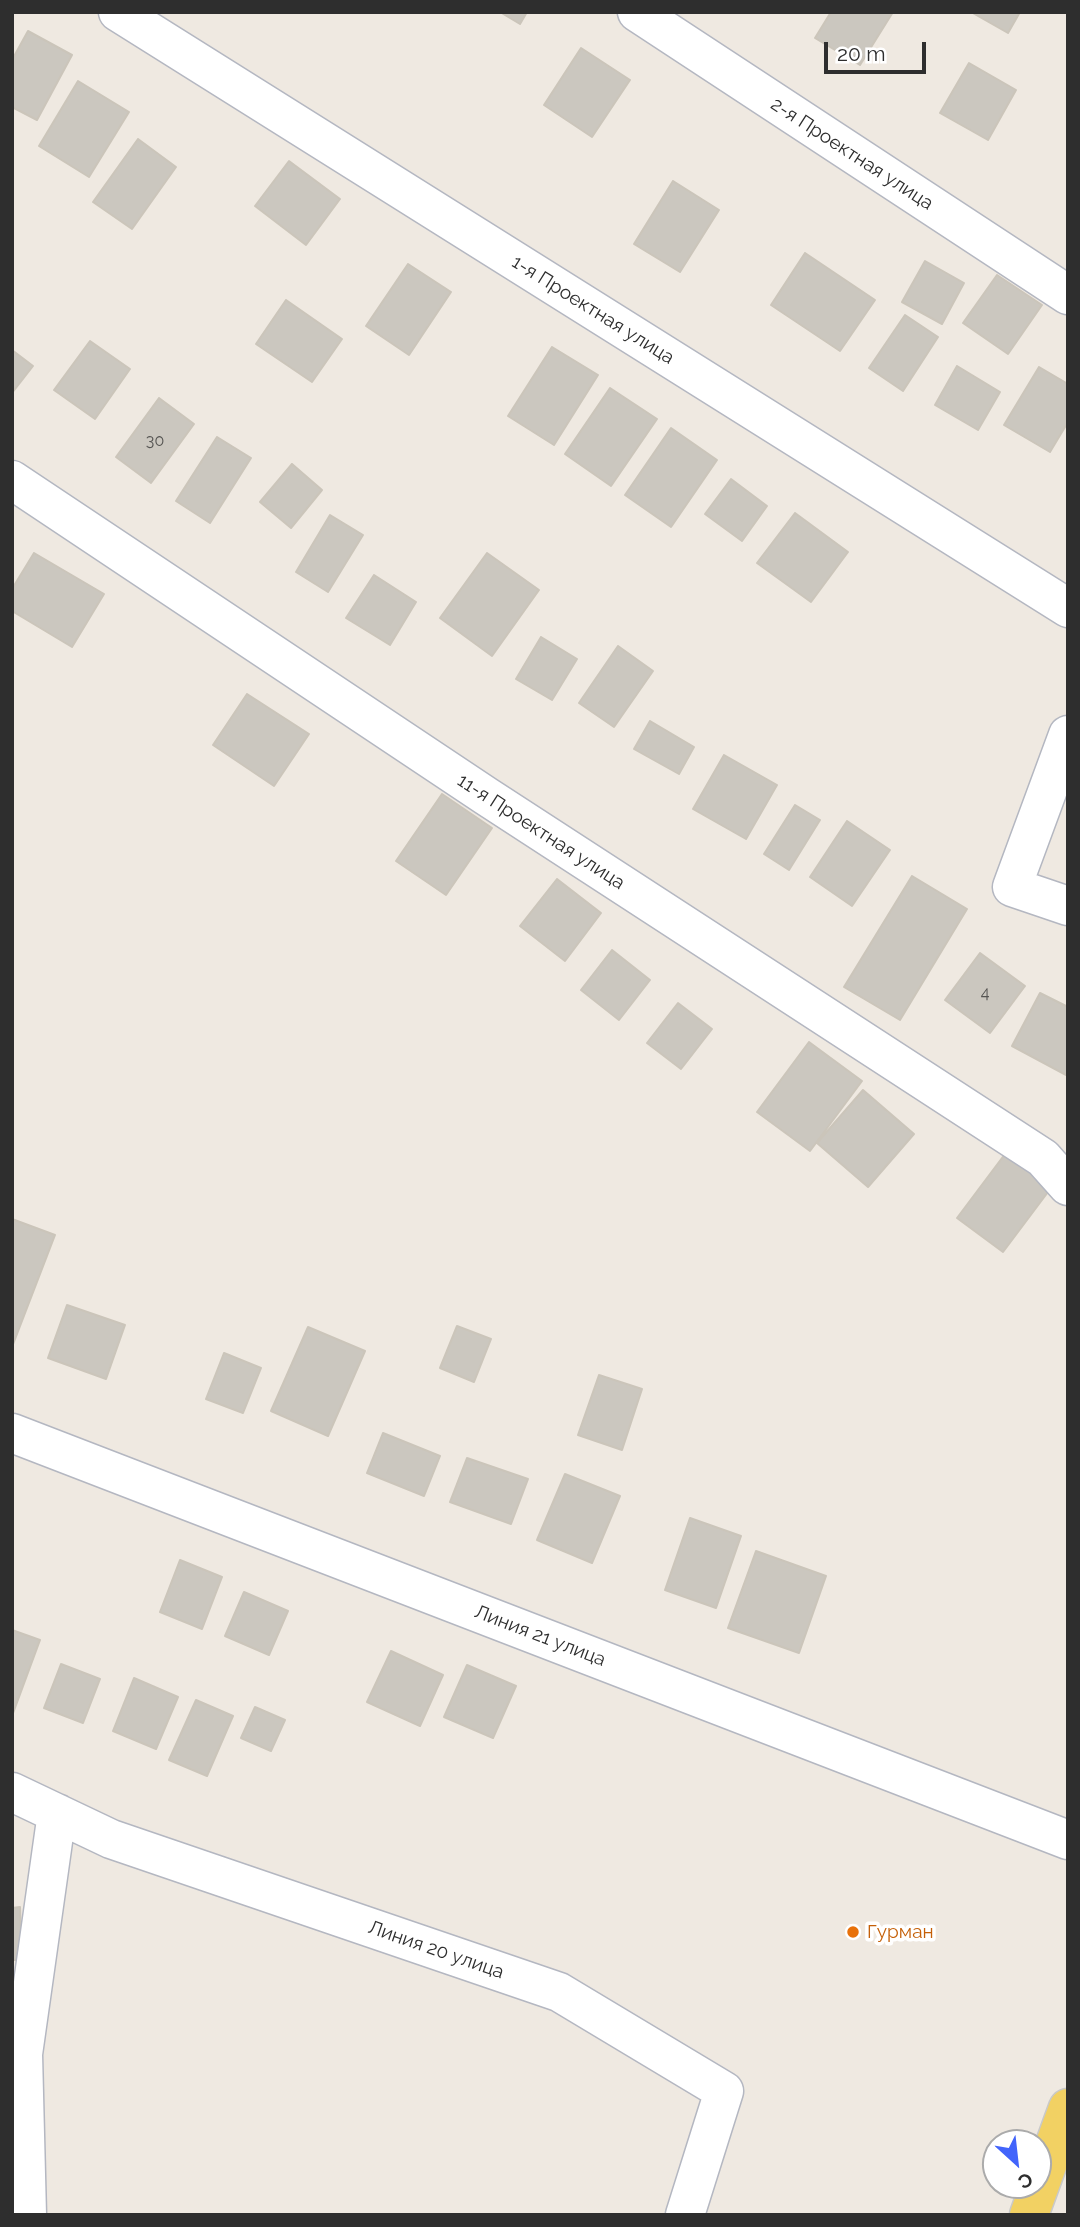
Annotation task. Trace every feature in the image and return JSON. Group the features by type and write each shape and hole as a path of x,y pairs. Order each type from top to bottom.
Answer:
{"main road":[{"path":"1029,2215 1068,2108"}],"street":[{"name":"1-я Проектная улица","path":"118,12 1068,608"},
{"name":"2-я Проектная улица","path":"637,12 1068,295"},
{"name":"11-я Проектная улица","path":"12,480 486,796 1043,1158 1068,1186"},
{"path":"1068,734 1012,887 1068,906"},
{"name":"Линия 21 улица","path":"12,1433 1068,1840"},
{"name":"Линия 20 улица","path":"12,1792 111,1839 559,1992 724,2091 685,2215"},
{"path":"27,2215 18,2053 57,1813"}],"building":[{"path":"500,12 527,12 520,24"},
{"path":"831,12 893,12 860,65 815,38"},
{"path":"971,12 1020,12 1008,33"},
{"path":"28,31 72,55 37,120 12,107 12,60"},
{"path":"581,48 630,80 592,137 544,105"},
{"path":"969,63 1016,90 988,140 940,113"},
{"path":"78,81 129,112 89,177 39,146"},
{"path":"138,139 176,167 132,229 93,202"},
{"path":"289,161 340,199 306,245 255,206"},
{"path":"673,181 719,210 680,272 634,244"},
{"path":"805,253 875,300 840,351 771,305"},
{"path":"925,261 964,283 942,324 902,302"},
{"path":"408,264 451,292 409,355 366,326"},
{"path":"997,275 1042,305 1008,354 963,323"},
{"path":"286,300 342,339 312,382 256,344"},
{"path":"905,315 938,337 903,391 869,368"},
{"path":"90,341 130,369 95,419 54,390"},
{"path":"552,347 598,375 554,445 508,416"},
{"path":"12,350 33,366 12,393"},
{"path":"957,366 1000,392 978,430 935,405"},
{"path":"1039,367 1068,384 1068,422 1050,452 1004,425"},
{"path":"610,388 657,419 611,486 565,454"},
{"path":"159,398 194,424 151,483 116,457"},
{"path":"671,428 717,460 671,527 625,495"},
{"path":"217,437 251,458 210,523 176,501"},
{"path":"292,464 322,490 291,528 260,502"},
{"path":"731,479 767,506 742,541 705,514"},
{"path":"795,513 848,552 811,602 757,563"},
{"path":"330,515 363,535 328,592 296,572"},
{"path":"34,553 104,594 72,647 12,611 12,589"},
{"path":"487,553 539,590 492,656 440,618"},
{"path":"374,575 416,602 390,645 346,618"},
{"path":"541,637 577,659 552,700 516,679"},
{"path":"618,646 653,671 614,727 579,703"},
{"path":"247,694 309,734 274,786 213,745"},
{"path":"650,721 694,747 679,774 634,749"},
{"path":"724,755 777,785 746,839 693,809"},
{"path":"442,794 492,828 446,895 396,861"},
{"path":"795,805 820,820 789,870 764,854"},
{"path":"847,821 890,850 852,906 810,877"},
{"path":"912,876 967,909 900,1020 844,987"},
{"path":"557,879 601,913 565,961 520,926"},
{"path":"612,950 650,980 619,1020 581,990"},
{"path":"980,953 1025,986 990,1033 945,1000"},
{"path":"1040,993 1068,1007 1068,1076 1012,1046"},
{"path":"678,1003 712,1029 681,1069 647,1043"},
{"path":"809,1042 862,1081 810,1151 757,1112"},
{"path":"863,1090 914,1134 868,1187 817,1143"},
{"path":"1005,1154 1051,1188 1003,1252 957,1218"},
{"path":"12,1219 55,1235 12,1347"},
{"path":"67,1305 125,1325 106,1379 48,1358"},
{"path":"457,1326 491,1339 474,1382 440,1368"},
{"path":"308,1327 365,1351 328,1436 271,1411"},
{"path":"224,1353 261,1368 243,1413 206,1399"},
{"path":"599,1375 642,1389 622,1450 578,1435"},
{"path":"383,1433 440,1456 424,1496 367,1473"},
{"path":"467,1458 528,1479 511,1524 450,1502"},
{"path":"565,1474 620,1496 592,1563 537,1540"},
{"path":"690,1518 741,1536 716,1608 665,1590"},
{"path":"756,1551 826,1576 799,1653 728,1628"},
{"path":"180,1560 222,1577 202,1629 160,1612"},
{"path":"244,1592 288,1611 269,1655 225,1636"},
{"path":"12,1630 40,1640 12,1716"},
{"path":"391,1651 443,1675 420,1726 367,1702"},
{"path":"61,1664 100,1679 83,1723 44,1708"},
{"path":"467,1665 516,1686 493,1738 444,1717"},
{"path":"134,1678 178,1697 156,1749 113,1731"},
{"path":"196,1700 233,1716 207,1776 169,1760"},
{"path":"255,1707 285,1720 271,1751 241,1738"},
{"path":"20,1907 22,1960 12,1960 12,1908"}],"place":[{"name":"Гурман","path":"853,1932"}]}
